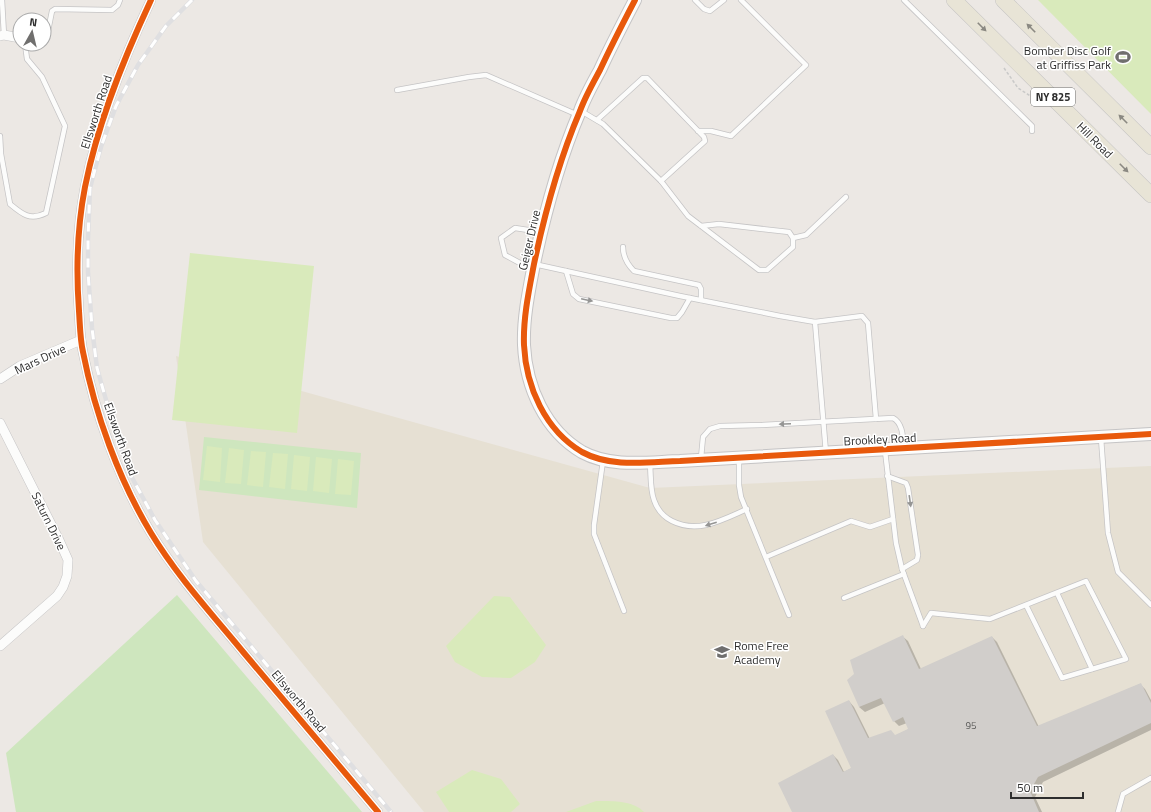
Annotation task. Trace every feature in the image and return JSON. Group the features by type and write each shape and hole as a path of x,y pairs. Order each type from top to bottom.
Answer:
{"main road":[{"name":"Hill Road","path":"954,0 1151,195"},
{"name":"NY 825","path":"1003,0 1151,146"}],"street":[{"name":"Ellsworth Road","path":"151,0 133,39 107,108 85,188 78,237 77,283 81,340 92,392 114,458 129,492 151,533 187,585 378,812"},
{"name":"Geiger Drive","path":"607,460 582,452 562,438 550,424 537,403 527,368 524,346 524,328 541,232 563,156 579,112 635,0"},
{"path":"2,36 12,37"},
{"name":"Mars Drive","path":"0,379 20,366 81,340"},
{"name":"Saturn Drive","path":"0,423 68,560 67,576 63,587 57,596 0,646"},
{"name":"Brookley Road","path":"607,460 650,462 701,460 1151,434"}],"lane":[{"path":"2,0 2,36"},
{"path":"52,12 55,9 112,10 118,6 120,0"},
{"path":"695,0 704,9 710,11 724,0"},
{"path":"698,131 711,131 731,136 806,65 741,0"},
{"path":"904,0 1032,126 1032,131"},
{"path":"0,136 10,204 24,215 38,217 46,213 65,126 42,78 27,59 26,52"},
{"path":"397,90 486,75 579,112 603,124 661,181 688,216 701,226 759,270 767,270 793,247 793,238 789,232 719,224 701,226"},
{"path":"597,120 643,78 648,78 704,137 705,141 661,181"},
{"path":"793,238 806,235 846,197"},
{"path":"541,232 516,228 501,238 505,255 534,267 566,271 690,298 815,322 862,316 868,323 876,419"},
{"path":"623,247 623,255 634,271 699,286 701,289 701,300"},
{"path":"566,271 573,294 579,299 677,318 690,298"},
{"path":"815,322 826,453"},
{"path":"701,460 703,438 710,429 720,426 762,426 893,418 898,420 901,427 904,448"},
{"path":"1100,437 1108,533 1118,572 1151,605"},
{"path":"884,449 896,543 903,571 923,626 931,613 990,619 1026,605 1057,594 1086,581 1126,659 1062,678 1026,605"},
{"path":"739,458 739,485 741,497 789,615"},
{"path":"607,460 594,524 594,534 624,611"},
{"path":"650,462 654,502 660,512 668,519 680,525 693,527 705,526 747,509"},
{"path":"844,598 903,571 917,560 918,555 908,488 906,483 887,476"},
{"path":"766,557 851,521 870,527 893,519"},
{"path":"1057,594 1092,669"},
{"path":"1118,812 1123,794 1151,778"}],"shaded area":[{"name":"Rome Free Academy","path":"176,356 650,488 1151,466 1151,812 424,812 203,542"}],"green space":[{"name":"Bomber Disc Golf at Griffiss Park","path":"1038,0 1151,0 1151,114"},
{"path":"190,253 314,266 297,433 172,420"},
{"path":"204,437 361,453 357,508 199,490"},
{"path":"207,446 222,448 220,482 203,480"},
{"path":"229,448 244,450 241,484 225,483"},
{"path":"251,451 266,452 263,487 247,485"},
{"path":"273,453 288,454 285,489 269,487"},
{"path":"294,455 310,457 307,491 291,489"},
{"path":"316,457 332,459 329,493 313,491"},
{"path":"338,459 354,461 351,495 335,494"},
{"path":"177,595 362,812 16,812 6,753"},
{"path":"494,596 510,597 546,645 535,662 511,678 482,677 455,662 446,646"},
{"path":"472,770 501,779 520,804 511,812 449,812 436,792"},
{"path":"596,801 628,803 644,812 566,812"}],"building":[{"path":"903,635 919,669 992,636 1037,726 1141,683 1151,703 1151,723 1038,777 1030,791 1039,812 792,812 778,783 833,754 843,772 851,768 825,711 849,700 868,738 891,730 895,735 908,729 903,717 893,722 881,698 859,707 847,680 854,674 850,660"}],"railway":[{"path":"192,0 166,26 138,65 116,106 101,147 90,188 88,272 92,328 97,368 129,472 155,520 196,581 391,812"}],"cycle path":[{"path":"151,0 121,68 104,115 90,163 82,202 77,265 78,296 82,347 94,399 101,423 119,469 139,513 161,549 183,580 378,812"},
{"path":"635,0 587,95 572,130 553,186 534,264 527,304 524,325 524,345 533,392 548,420 569,443 582,452 593,457 617,462 643,463 1151,434"}],"place":[{"name":"Bomber Disc Golf at Griffiss Park","path":"1123,57"},
{"name":"Rome Free Academy","path":"722,652"}]}
